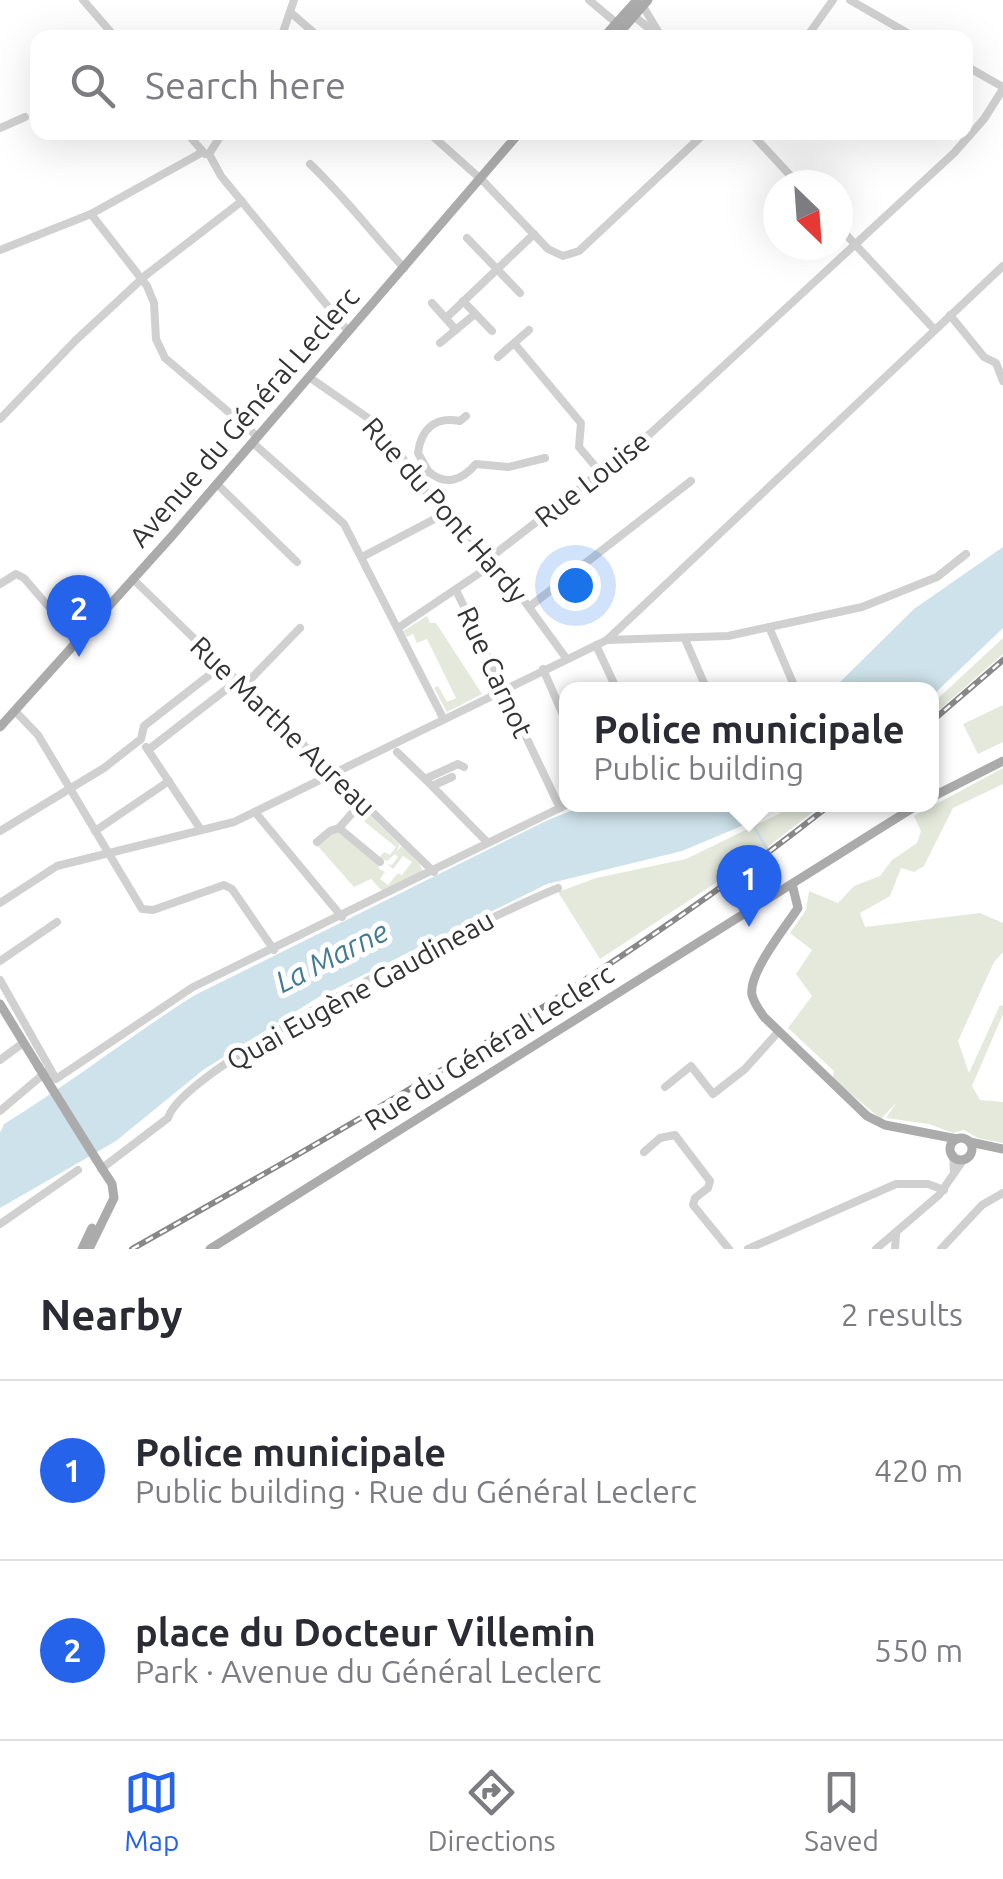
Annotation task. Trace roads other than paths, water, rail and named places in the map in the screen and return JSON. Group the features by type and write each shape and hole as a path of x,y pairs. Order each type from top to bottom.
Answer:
{"main road":[{"path":"618,30 642,2"},
{"name":"Avenue du Général Leclerc","path":"0,727 516,140"},
{"path":"939,793 1003,761"},
{"name":"Rue du Général Leclerc","path":"210,1249 906,812"},
{"path":"792,884 798,908 752,982 756,1005 867,1116 886,1125 956,1139 968,1151"},
{"path":"0,1004 100,1166 108,1200 84,1248"},
{"path":"934,1134 952,1152 990,1146 1003,1149"},
{"path":"952,1152 956,1139"}],"street":[{"path":"82,0 109,30"},
{"path":"283,30 294,0"},
{"path":"589,0 618,30"},
{"path":"812,30 833,0"},
{"path":"850,0 902,30"},
{"path":"642,2 658,30"},
{"path":"290,12 311,30"},
{"path":"630,14 651,30"},
{"path":"973,70 1003,88"},
{"name":"Rue Louise","path":"973,131 1003,88"},
{"path":"0,128 30,114"},
{"path":"193,140 348,331"},
{"path":"0,250 91,214 205,153 216,140"},
{"path":"437,140 556,254 572,255 697,140"},
{"path":"757,140 785,170"},
{"name":"Rue Louise","path":"398,628 456,590 651,433 965,140"},
{"path":"310,164 404,268"},
{"path":"0,419 76,340 242,200"},
{"path":"91,214 143,280 154,303 156,339 166,358 338,517 443,718"},
{"path":"446,318 534,234"},
{"path":"467,238 520,293"},
{"path":"855,244 934,329"},
{"path":"607,640 1003,266"},
{"path":"463,302 492,331"},
{"path":"432,303 456,330"},
{"path":"440,343 475,314"},
{"path":"950,315 984,357 1000,360 1003,381"},
{"path":"498,358 529,330"},
{"path":"514,343 581,423 579,447 600,472"},
{"name":"Rue du Pont Hardy","path":"309,377 381,428 416,479 494,560 566,658"},
{"path":"466,416 460,421 441,420 423,433 418,453 428,470 441,479 465,476 478,464 508,468 544,458"},
{"path":"416,479 428,470"},
{"path":"528,606 692,480"},
{"path":"217,484 297,562"},
{"path":"362,557 446,514"},
{"path":"0,903 50,869 234,822 607,640 728,636 862,607 936,577 966,554"},
{"path":"0,584 19,574 78,641"},
{"name":"Rue Marthe Aureau","path":"133,579 434,872"},
{"name":"Rue Carnot","path":"456,590 559,796"},
{"path":"769,627 793,682"},
{"path":"148,750 240,684 300,628"},
{"path":"685,639 704,682"},
{"path":"596,644 613,682"},
{"path":"201,830 142,739 144,726 221,666"},
{"path":"543,670 559,706"},
{"path":"15,711 38,735 136,900 148,911 224,884 230,886 274,950"},
{"path":"0,832 142,739"},
{"path":"396,752 487,842"},
{"path":"428,782 458,764 464,766"},
{"path":"428,782 452,776"},
{"path":"95,832 169,782"},
{"path":"317,842 330,830 339,828 362,802"},
{"path":"0,980 56,1079 193,987 559,808"},
{"path":"255,812 342,917"},
{"path":"339,828 380,862"},
{"name":"Quai Eugène Gaudineau","path":"100,1166 168,1118 171,1106 214,1072 267,1037 445,940 558,888"},
{"path":"0,962 57,922"},
{"path":"665,1087 691,1066 713,1094 745,1069 779,1031"},
{"path":"0,1060 24,1043"},
{"path":"0,1111 50,1068"},
{"path":"644,1152 660,1138 675,1135 710,1181 693,1205 729,1249"},
{"path":"876,1249 944,1190 968,1151"},
{"path":"952,1152 953,1178"},
{"path":"0,1224 78,1170"},
{"path":"748,1249 896,1184 914,1183 944,1190"},
{"path":"941,1249 982,1205 1003,1193"},
{"path":"895,1249 896,1234"}],"water":[{"path":"1003,547 1003,628 939,689 939,682 840,682 914,609"},
{"name":"La Marne","path":"568,812 768,812 682,851 547,884 317,998 203,1070 116,1141 0,1208 0,1133 4,1124 195,995"}],"waterway":[{"path":"750,820 767,849"}],"railway":[{"path":"939,715 1003,660"},
{"path":"132,1249 402,1094 578,985 749,867 821,812"}],"place":[{"name":"place du Docteur Villemin","path":"79,657"},
{"name":"Police municipale","path":"749,927"}]}
